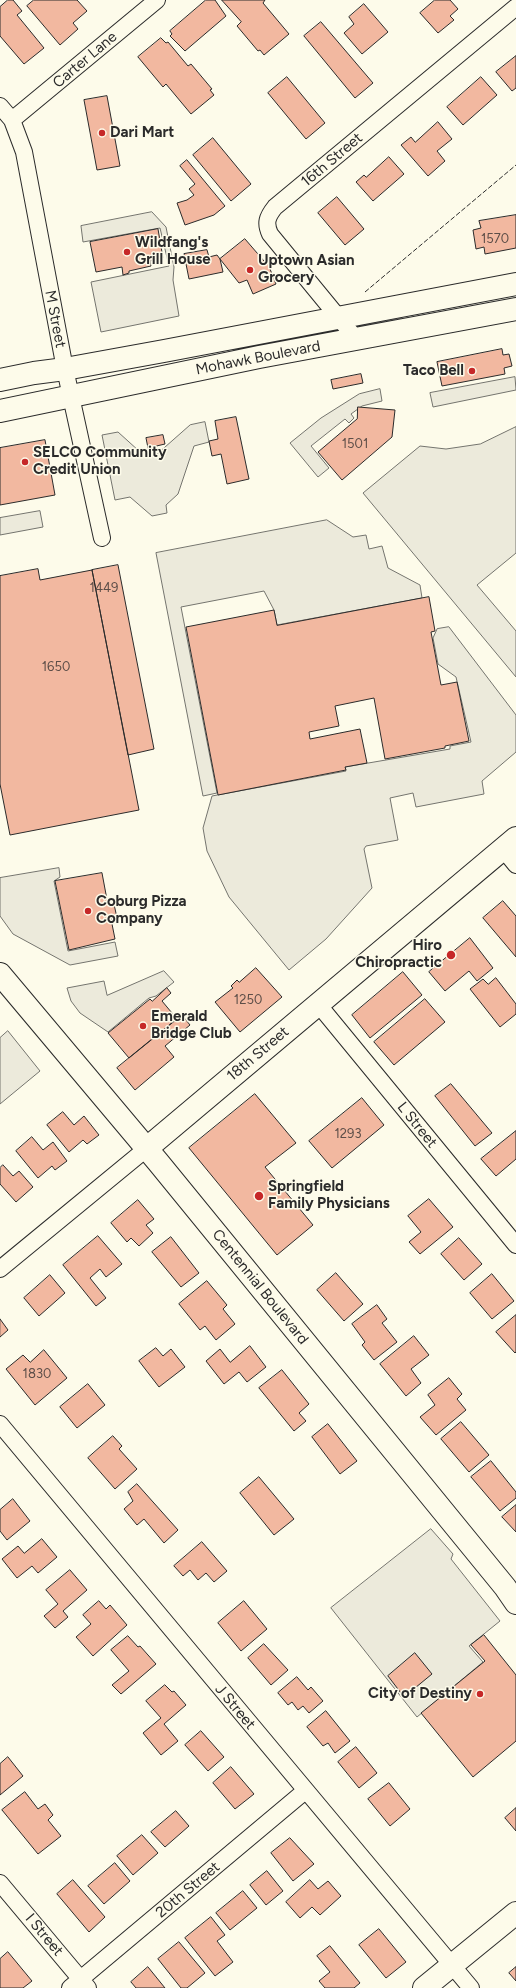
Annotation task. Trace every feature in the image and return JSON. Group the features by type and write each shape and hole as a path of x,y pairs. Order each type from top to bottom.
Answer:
{"street":[{"name":"Carter Lane","path":"12,120 157,0"},
{"name":"16th Street","path":"357,340 341,318 270,234 267,227 269,214 275,207 516,7"},
{"name":"M Street","path":"0,106 12,120 24,152 70,397 102,538"},
{"name":"Mohawk Boulevard","path":"0,380 341,318 516,284"},
{"name":"Mohawk Boulevard","path":"0,410 70,397 259,357 357,340 516,309"},
{"name":"18th Street","path":"0,1269 318,1004 512,851"},
{"name":"Centennial Boulevard","path":"0,974 146,1148 500,1581 516,1603"},
{"name":"L Street","path":"318,1004 516,1246"},
{"name":"J Street","path":"0,1424 471,1988"},
{"name":"20th Street","path":"80,1985 305,1791"},
{"name":"I Street","path":"0,1883 80,1985"},
{"path":"424,1988 516,1912"}],"shaded area":[{"path":"152,212 166,227 174,267 173,280 179,316 101,332 91,282 169,266 160,228 83,242 81,226"},
{"path":"515,377 516,390 433,407 430,393"},
{"path":"380,389 382,401 362,406 351,414 354,418 349,423 345,419 311,446 329,468 318,477 290,443 321,418 359,394"},
{"path":"205,422 209,442 194,446 178,494 166,505 167,513 152,516 130,497 115,500 102,435 118,432 139,451 154,448 156,455 190,425"},
{"path":"516,427 516,553 477,585 516,631 516,677 363,493 420,446 446,449 480,444"},
{"path":"40,511 43,527 0,535 0,518"},
{"path":"327,520 353,537 366,535 369,549 382,546 388,568 420,585 422,598 277,625 274,610 264,591 181,607 217,793 203,796 156,553"},
{"path":"449,627 516,715 516,752 482,781 484,794 416,807 413,793 390,798 398,840 366,846 364,849 372,888 326,939 289,970 229,897 207,851 203,828 212,796 346,771 345,767 450,749 450,746 471,742 456,677 438,664 433,638 437,629"},
{"path":"59,868 60,877 54,881 68,951 115,942 118,956 70,965 13,934 0,916 0,878"},
{"path":"164,971 174,982 156,996 149,998 108,1032 80,1013 71,1001 67,988 104,981 107,995"},
{"path":"8,1031 40,1071 0,1104 0,1038"},
{"path":"431,1529 453,1554 451,1559 500,1621 469,1646 483,1662 417,1717 331,1608"}],"building":[{"path":"8,0 13,0 22,11 17,15 44,48 24,64 0,36 0,7"},
{"path":"34,0 77,0 87,11 73,23 78,29 60,45 27,6"},
{"path":"206,0 215,0 226,16 185,51 170,36 172,34 170,31"},
{"path":"222,0 265,0 263,3 289,34 264,55 260,50 258,51 237,26 241,22"},
{"path":"435,0 450,0 458,9 450,16 454,20 438,33 420,13"},
{"path":"364,4 388,32 362,54 344,33 354,24 349,17"},
{"path":"321,22 373,83 355,98 304,36"},
{"path":"161,38 166,43 168,42 188,66 191,64 212,89 210,90 214,95 191,114 166,84 163,87 138,57"},
{"path":"516,56 516,88 512,91 496,72"},
{"path":"287,77 325,123 306,139 268,93"},
{"path":"481,77 497,95 463,125 447,107"},
{"name":"Dari Mart","path":"107,96 120,166 97,170 84,100"},
{"path":"438,122 452,139 437,151 445,161 428,176 401,145 411,137 415,142"},
{"path":"213,138 251,184 231,201 193,155"},
{"path":"389,157 404,174 373,201 356,182 364,175 366,177"},
{"path":"187,160 225,206 214,215 185,225 177,203 187,200 194,195 189,189 195,184 180,166"},
{"path":"337,197 364,229 345,245 318,213"},
{"path":"516,215 516,248 485,254 484,247 476,249 473,230 481,228 479,221"},
{"name":"Wildfang's Grill House","path":"158,229 163,258 150,261 151,266 129,271 129,273 123,275 122,267 96,272 90,242"},
{"name":"Uptown Asian Grocery","path":"245,239 264,261 266,259 276,284 253,294 247,280 239,283 220,259"},
{"path":"207,250 209,257 217,255 220,259 223,272 189,279 184,254"},
{"name":"Taco Bell","path":"502,349 503,355 509,354 512,366 504,368 505,374 442,386 437,362"},
{"path":"361,374 363,383 333,389 331,380"},
{"path":"358,407 395,410 392,437 342,480 318,452 357,419"},
{"path":"236,417 249,479 227,484 221,454 212,456 209,441 218,439 215,421"},
{"path":"163,435 165,444 148,448 146,438"},
{"name":"SELCO Community Credit Union","path":"45,440 55,495 0,505 0,448"},
{"path":"118,565 154,749 128,755 92,570"},
{"path":"38,569 40,580 92,570 139,810 10,835 0,784 0,576"},
{"path":"429,597 435,631 431,632 441,685 457,682 469,741 445,746 445,748 385,759 374,698 335,706 339,726 309,732 310,739 360,729 367,763 345,767 346,770 218,795 186,627 274,610 277,625"},
{"name":"Coburg Pizza Company","path":"102,873 108,905 114,904 117,918 111,919 115,939 69,950 55,881"},
{"path":"503,901 516,916 516,957 483,918"},
{"path":"470,938 493,968 477,981 469,971 445,991 429,972"},
{"path":"256,968 282,997 240,1032 215,1002 233,988 231,986 237,980 239,982"},
{"path":"403,972 422,995 370,1038 352,1015"},
{"path":"496,978 516,1004 516,1014 500,1027 470,989 483,979 488,984"},
{"name":"Emerald Bridge Club","path":"167,988 171,993 162,1001 177,1019 129,1058 108,1033 150,999 152,1001"},
{"path":"425,999 445,1022 394,1065 374,1042"},
{"path":"182,1015 190,1025 165,1046 174,1057 135,1090 117,1068"},
{"path":"451,1084 492,1133 475,1146 435,1096"},
{"name":"Springfield Family Physicians","path":"255,1094 296,1143 265,1167 313,1225 277,1255 189,1148"},
{"path":"362,1098 384,1125 332,1168 309,1141"},
{"path":"63,1112 74,1125 84,1116 99,1135 87,1144 83,1140 69,1152 47,1125"},
{"path":"516,1131 516,1159 496,1176 481,1159"},
{"path":"32,1137 43,1150 53,1142 67,1161 55,1170 52,1166 38,1178 16,1151"},
{"path":"3,1165 13,1176 19,1171 33,1187 16,1202 0,1184 0,1168"},
{"path":"429,1199 453,1227 420,1254 409,1242 421,1232 408,1216"},
{"path":"138,1200 154,1219 146,1225 153,1233 139,1246 131,1238 127,1242 111,1223"},
{"path":"98,1236 122,1264 106,1277 100,1269 90,1278 106,1298 96,1306 63,1265"},
{"path":"171,1237 199,1273 181,1287 152,1252"},
{"path":"459,1238 482,1264 464,1280 441,1254"},
{"path":"336,1273 363,1304 344,1321 317,1290"},
{"path":"492,1274 514,1301 492,1319 470,1293"},
{"path":"50,1275 65,1293 39,1316 24,1298"},
{"path":"207,1281 227,1305 223,1309 235,1324 216,1340 205,1326 200,1330 179,1304"},
{"path":"377,1305 387,1319 382,1323 397,1342 374,1360 362,1345 365,1342 352,1324"},
{"path":"516,1315 516,1352 515,1353 496,1332"},
{"path":"0,1319 8,1330 0,1337"},
{"path":"414,1336 429,1355 411,1369 421,1383 406,1396 380,1364"},
{"path":"250,1346 266,1367 247,1382 239,1372 224,1384 206,1361 220,1349 230,1362"},
{"path":"156,1348 163,1356 171,1349 185,1367 159,1387 139,1361"},
{"path":"44,1350 67,1378 35,1405 6,1369 23,1355 30,1362"},
{"path":"282,1370 309,1404 299,1413 306,1421 294,1431 259,1388"},
{"path":"449,1378 462,1394 457,1399 466,1410 436,1435 420,1417 435,1405 428,1395"},
{"path":"88,1384 105,1405 77,1428 60,1407"},
{"path":"461,1422 489,1455 469,1472 441,1439"},
{"path":"328,1424 357,1461 340,1474 312,1437"},
{"path":"113,1436 122,1446 119,1449 137,1469 115,1489 88,1458"},
{"path":"491,1461 516,1492 516,1498 500,1511 471,1477"},
{"path":"259,1477 294,1519 274,1535 240,1493"},
{"path":"137,1484 178,1530 164,1543 144,1519 137,1525 124,1509 133,1501 128,1492"},
{"path":"13,1499 30,1521 7,1540 0,1531 0,1510"},
{"path":"516,1505 516,1532 502,1517"},
{"path":"42,1539 57,1557 38,1573 32,1566 17,1578 2,1559 18,1546 24,1553"},
{"path":"202,1542 227,1571 214,1582 206,1573 198,1580 190,1570 183,1576 174,1566"},
{"path":"70,1570 87,1590 63,1611 68,1617 55,1628 44,1616 58,1604 46,1590"},
{"path":"99,1601 106,1609 110,1605 127,1625 93,1656 76,1637 91,1624 83,1615"},
{"path":"244,1601 267,1629 241,1651 218,1623"},
{"name":"City of Destiny","path":"484,1635 516,1675 516,1741 473,1777 421,1713 485,1661 471,1645"},
{"path":"128,1636 138,1647 140,1646 156,1664 121,1694 112,1685 129,1671 111,1650"},
{"path":"264,1644 288,1670 271,1685 248,1658"},
{"path":"415,1653 432,1674 404,1697 388,1676"},
{"path":"297,1677 308,1690 311,1687 323,1701 309,1713 303,1706 298,1710 292,1702 288,1705 278,1693"},
{"path":"165,1685 172,1692 174,1691 186,1705 164,1724 178,1741 161,1755 143,1733 161,1718 146,1701"},
{"path":"326,1711 350,1741 335,1753 328,1743 323,1746 307,1727"},
{"path":"201,1731 224,1757 208,1771 185,1745"},
{"path":"356,1747 377,1773 359,1788 338,1762"},
{"path":"8,1757 23,1776 0,1795 0,1764"},
{"path":"231,1767 254,1794 235,1809 213,1783"},
{"path":"389,1783 410,1809 390,1826 368,1799"},
{"path":"25,1792 38,1809 45,1804 53,1815 48,1820 61,1836 38,1854 2,1810"},
{"path":"516,1808 516,1831 505,1818"},
{"path":"176,1811 189,1826 165,1847 151,1832"},
{"path":"142,1835 158,1853 133,1875 117,1856"},
{"path":"290,1838 314,1864 293,1881 271,1853"},
{"path":"115,1863 130,1881 104,1904 88,1886"},
{"path":"267,1871 283,1891 266,1905 250,1885"},
{"path":"73,1880 105,1917 89,1932 57,1894"},
{"path":"310,1880 318,1889 328,1881 341,1896 320,1915 312,1907 300,1918 286,1902"},
{"path":"243,1891 257,1908 230,1930 216,1913"},
{"path":"211,1917 225,1935 217,1941 233,1962 215,1976 185,1938"},
{"path":"379,1929 406,1962 386,1978 359,1945"},
{"path":"179,1942 205,1973 187,1988 181,1988 158,1959"},
{"path":"330,1946 360,1983 354,1988 325,1988 319,1981 330,1972 317,1956"},
{"path":"8,1952 32,1981 23,1988 0,1988 0,1959"},
{"path":"148,1967 165,1988 136,1988 131,1982"},
{"path":"516,1967 516,1981 509,1973"}],"fence":[{"path":"365,292 516,165"}],"place":[{"name":"Dari Mart","path":"102,133"},
{"name":"Wildfang's Grill House","path":"127,252"},
{"name":"Uptown Asian Grocery","path":"250,270"},
{"name":"Taco Bell","path":"472,371"},
{"name":"SELCO Community Credit Union","path":"25,462"},
{"name":"Coburg Pizza Company","path":"88,911"},
{"name":"Hiro Chiropractic","path":"451,955"},
{"name":"Emerald Bridge Club","path":"143,1026"},
{"name":"Springfield Family Physicians","path":"259,1196"},
{"name":"City of Destiny","path":"480,1694"}]}
